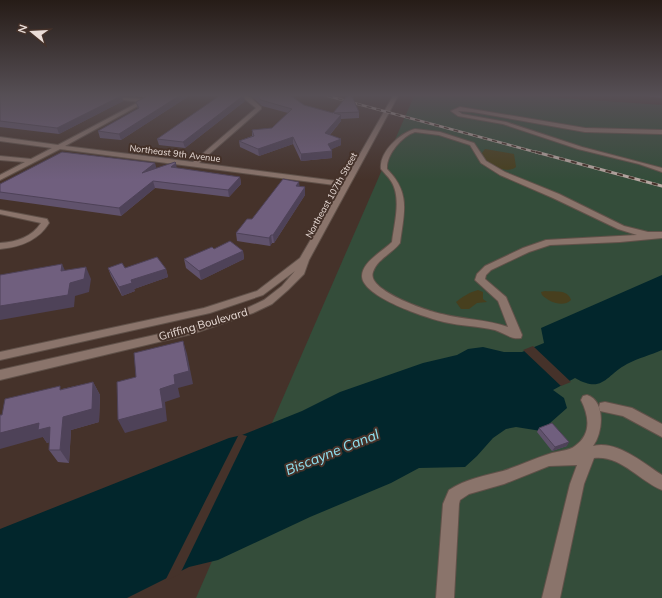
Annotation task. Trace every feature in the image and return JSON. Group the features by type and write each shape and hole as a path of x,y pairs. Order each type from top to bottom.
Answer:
{"street":[{"path":"0,178 102,124"},
{"path":"193,165 241,124"},
{"name":"Northeast 107th Street","path":"304,260 380,124"},
{"path":"507,124 580,148 642,163 662,170"},
{"path":"554,124 590,130 662,132"},
{"path":"414,131 426,131 472,144 480,158 493,169 573,204 616,226 660,235 620,239 549,242 526,250 488,268 482,274 480,280 502,299 517,335 496,327 444,318 412,307 377,290 369,283 367,276 372,265 396,243 400,212 399,194 395,181 384,169 384,161 389,152 405,135 414,131"},
{"name":"Northeast 9th Avenue","path":"0,140 347,184"},
{"path":"0,158 32,161"},
{"path":"0,212 38,219 45,223 40,230 26,240 11,245 0,246"},
{"name":"Griffing Boulevard","path":"0,356 206,311 231,303 269,287 304,260"},
{"name":"Griffing Boulevard","path":"0,375 192,330 237,316 264,304 285,288 299,274 304,260"},
{"path":"445,598 450,516 454,495 465,488 504,477 548,460 579,452 590,439 595,409 618,409 634,415 662,430"},
{"path":"548,460 574,460 589,453 602,452 618,457 662,483"},
{"path":"551,598 577,484 589,453"}],"green space":[{"path":"402,124 662,124 662,598 196,598"}],"sand":[{"path":"485,149 514,154 516,167 507,170 496,167 484,157 482,153"},
{"path":"478,290 483,292 483,299 487,302 477,303 469,309 461,309 456,302 466,295"},
{"path":"556,291 567,294 571,300 564,304 552,302 542,295 541,292"}],"water":[{"name":"Biscayne Canal","path":"662,275 662,350 627,364 598,384 584,382 575,378 553,390 564,398 567,408 541,431 516,427 506,429 493,438 465,467 419,468 391,483 310,517 218,560 189,567 127,598 0,598 0,529 229,438 242,435 302,411 340,392 423,363 457,355 468,349 483,347 504,352 522,352 544,343 541,328"}],"pier":[{"path":"533,346 571,382 561,386 523,350"},
{"path":"239,434 247,436 180,574 165,581"}],"building":[{"path":"24,124 65,124 57,128"},
{"path":"111,124 135,124 119,134 98,131"},
{"path":"179,124 207,124 183,142 157,139"},
{"path":"276,124 333,124 325,133 341,139 328,144 332,151 301,154 293,137 258,149 239,141 254,136 252,130 272,128"},
{"path":"62,152 155,163 142,173 175,162 176,163 171,167 240,177 228,190 153,181 119,208 0,192 0,184"},
{"path":"283,179 299,182 296,186 305,187 273,235 269,238 236,233 247,219 252,219"},
{"path":"230,241 243,251 199,271 184,259 212,247 214,249"},
{"path":"157,257 166,269 131,280 132,283 119,287 108,268 122,263 125,268"},
{"path":"62,264 61,271 86,267 84,279 70,283 68,295 0,306 0,275"},
{"path":"183,341 189,371 174,375 175,384 160,389 163,408 118,420 117,382 136,377 134,353"},
{"path":"93,382 92,409 63,417 60,450 49,450 50,427 38,430 39,423 0,433 0,415 2,415 5,399 60,386 60,390"},
{"path":"552,423 569,442 555,447 539,428"}],"railway":[{"path":"431,124 539,153"},
{"path":"536,152 662,186"}]}
